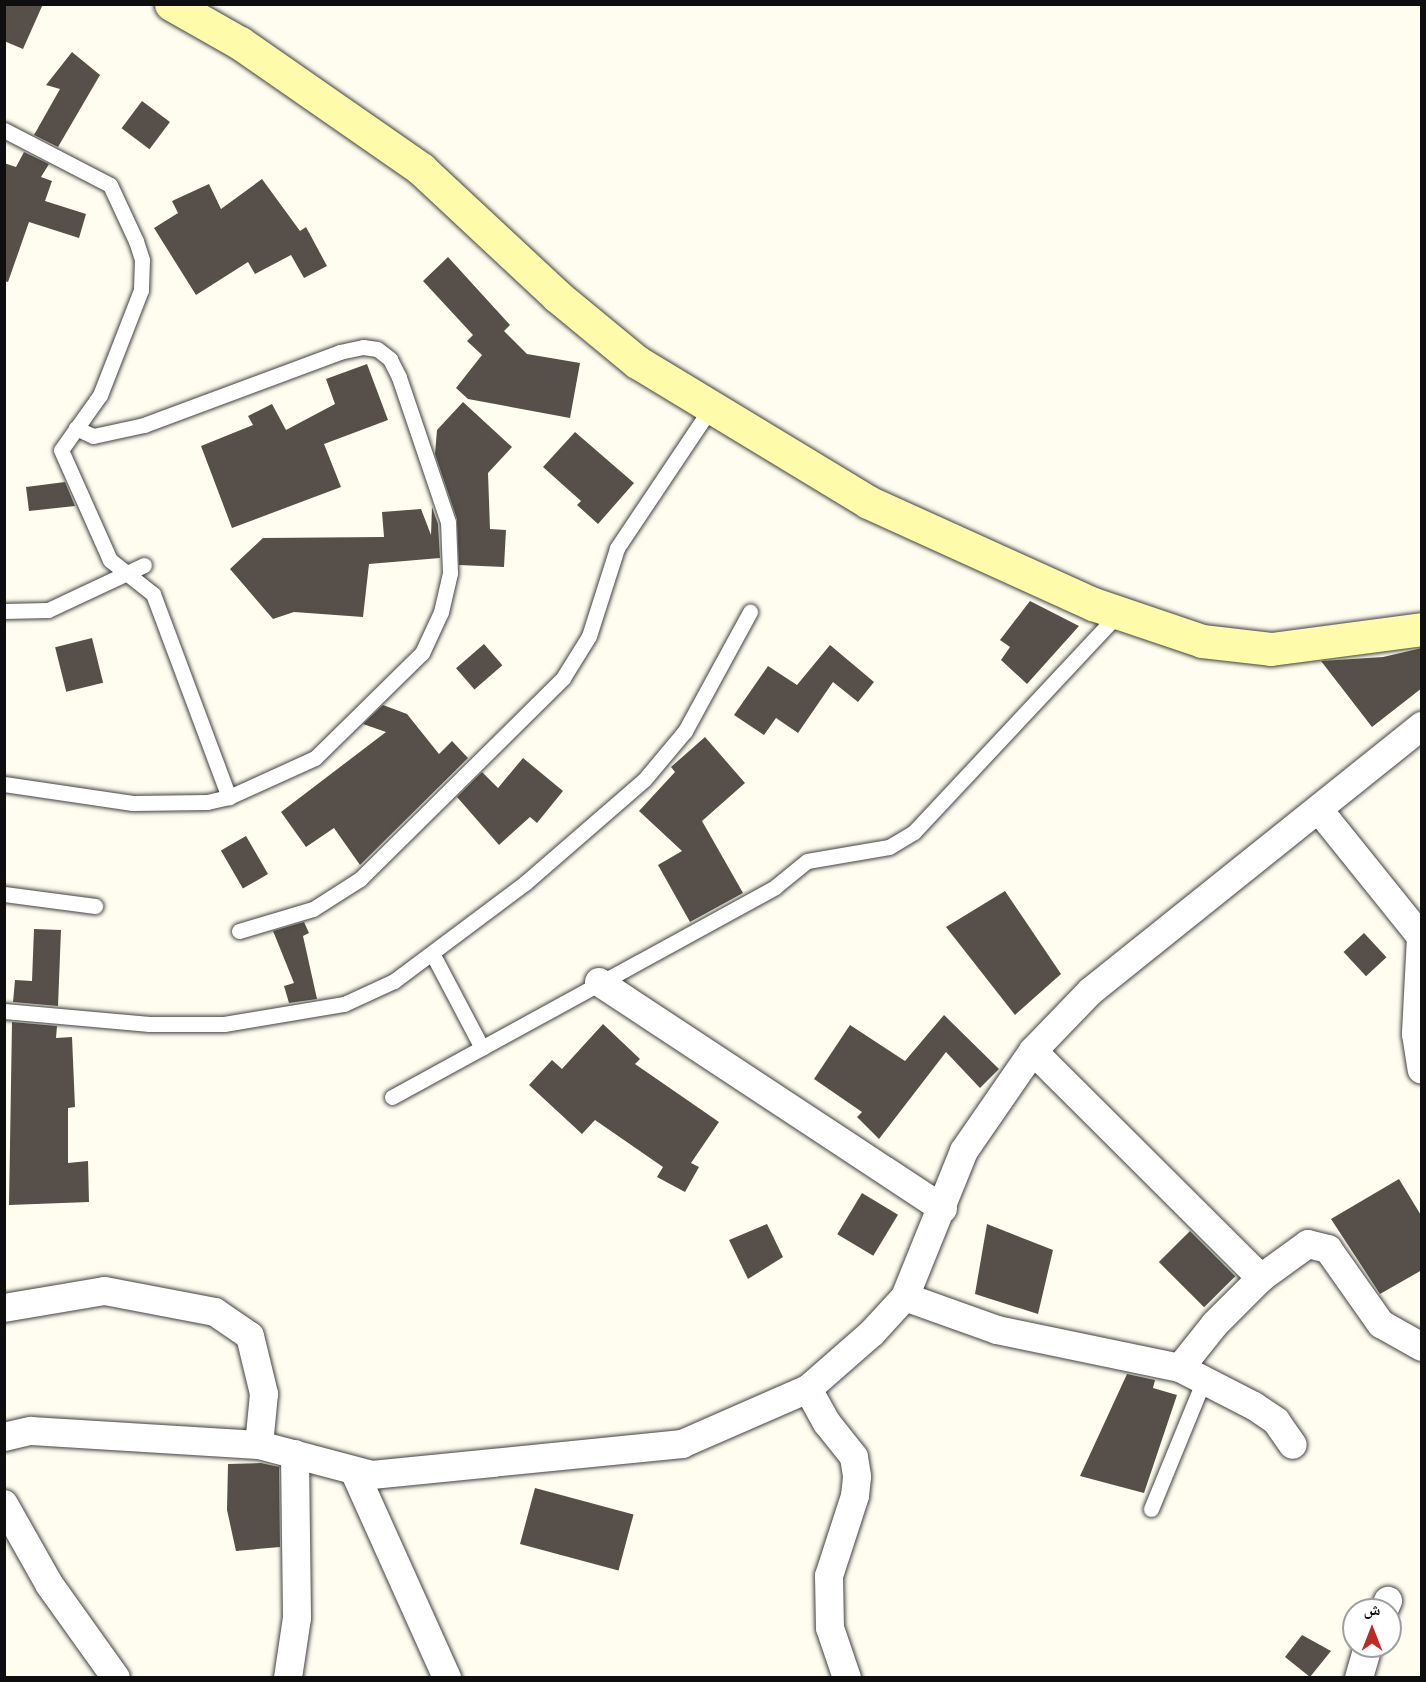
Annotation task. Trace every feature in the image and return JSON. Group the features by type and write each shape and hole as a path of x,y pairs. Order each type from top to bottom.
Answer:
{"main road":[{"path":"171,4 240,43 421,169 557,296 637,362 868,502 1119,613 1202,641 1271,649 1422,628"}],"street":[{"path":"4,1437 31,1431 258,1445 356,1473 372,1475 682,1444 808,1389 872,1334 905,1298 943,1209 964,1151 1034,1051 1091,992 1422,726"},
{"path":"1319,810 1421,937 1416,1035 1422,1070"},
{"path":"599,982 943,1209"},
{"path":"1034,1051 1261,1278"},
{"path":"1192,1374 1215,1324 1261,1278 1299,1248 1319,1245 1335,1257 1382,1324 1422,1347"},
{"path":"4,1308 105,1291 215,1312 250,1336 264,1394 258,1445"},
{"path":"905,1298 997,1330 1192,1374 1276,1421 1293,1445"},
{"path":"808,1389 827,1423 854,1457 857,1476 855,1496 829,1576 830,1628 847,1677"},
{"path":"288,1677 297,1618 295,1454"},
{"path":"356,1473 447,1677"},
{"path":"4,1504 49,1584 116,1677"},
{"path":"1359,1677 1365,1658"}],"lane":[{"path":"4,130 110,185 142,260 141,290 100,395 61,450 110,560 153,594 229,797"},
{"path":"4,784 133,803 207,802 229,797 315,758 422,653 441,612 450,573 448,522 399,377 390,358 377,349 363,347 340,352 144,425 93,436 76,428"},
{"path":"239,931 313,909 360,879 563,678 589,636 617,548 712,406"},
{"path":"4,610 48,610 144,565"},
{"path":"4,1011 149,1024 224,1024 344,1004 394,981 433,956 525,883 644,780 685,731 750,612"},
{"path":"392,1097 775,887 807,861 889,847 914,832 1119,613"},
{"path":"4,894 95,906"},
{"path":"433,956 482,1048"},
{"path":"1151,1509 1192,1374"}],"building":[{"path":"4,4 43,4 23,49 4,41"},
{"path":"72,52 100,75 58,147 34,135 60,89 46,85"},
{"path":"142,101 170,122 149,149 122,128"},
{"path":"24,152 49,164 41,177 52,181 45,201 86,214 79,238 29,222 8,282 4,281 4,163 16,167"},
{"path":"262,179 300,231 306,227 327,266 304,278 291,255 255,274 248,262 196,295 154,228 178,213 172,201 209,184 221,209"},
{"path":"448,257 510,325 504,331 527,354 580,363 570,418 468,399 456,388 482,355 467,341 473,335 423,281"},
{"path":"367,364 388,420 324,444 341,487 232,528 201,446 253,425 248,416 272,404 286,430 335,404 326,379"},
{"path":"463,402 512,447 488,473 490,529 506,530 504,567 459,565 457,519 435,454 437,430"},
{"path":"575,432 634,483 598,524 577,505 581,501 543,467"},
{"path":"65,482 75,506 29,511 26,487"},
{"path":"432,507 438,524 440,558 369,564 363,617 294,612 273,619 230,569 263,538 384,537 382,512 421,509 431,535"},
{"path":"1030,601 1079,626 1027,684 1001,660 1010,647 1000,640"},
{"path":"92,638 103,683 66,692 55,647"},
{"path":"484,644 502,665 474,689 456,668"},
{"path":"830,645 874,682 858,702 833,682 798,733 776,718 764,735 734,715 768,666 797,685"},
{"path":"1422,648 1422,688 1372,727 1321,661 1383,657"},
{"path":"383,705 407,714 439,754 452,741 468,758 360,865 334,828 306,847 281,812 386,732 363,724"},
{"path":"705,737 745,783 702,821 743,893 690,922 658,865 682,851 639,811 675,772 671,767"},
{"path":"523,758 563,791 537,823 530,817 499,845 457,797 482,772 498,788"},
{"path":"246,836 268,874 243,889 221,850"},
{"path":"1005,891 1061,974 1015,1015 946,927"},
{"path":"304,922 309,933 303,936 317,999 289,1003 284,986 294,983 273,931"},
{"path":"34,929 61,930 58,1006 13,1002 15,980 32,981"},
{"path":"1364,933 1387,957 1366,976 1344,952"},
{"path":"944,1015 999,1069 980,1088 946,1052 879,1139 857,1117 862,1112 814,1079 850,1025 905,1061"},
{"path":"12,1022 57,1026 56,1038 72,1037 75,1107 68,1108 68,1163 88,1161 89,1202 9,1205"},
{"path":"603,1024 640,1059 635,1064 719,1122 691,1163 699,1167 685,1192 657,1177 663,1167 595,1120 582,1134 529,1085 552,1060 562,1069"},
{"path":"1399,1179 1422,1217 1422,1270 1380,1294 1331,1219"},
{"path":"862,1193 898,1215 873,1256 837,1234"},
{"path":"767,1224 783,1257 748,1279 729,1240"},
{"path":"987,1224 1053,1250 1038,1314 975,1294"},
{"path":"1190,1231 1235,1276 1204,1307 1159,1262"},
{"path":"1127,1374 1155,1380 1153,1388 1177,1395 1144,1493 1080,1476"},
{"path":"261,1463 279,1467 280,1547 236,1551 227,1510 228,1464"},
{"path":"535,1488 634,1514 619,1570 520,1544"},
{"path":"1302,1635 1331,1651 1310,1677 1285,1657"}]}
